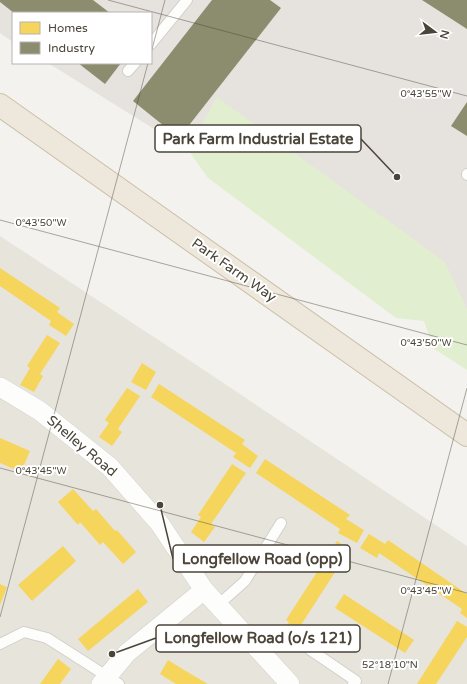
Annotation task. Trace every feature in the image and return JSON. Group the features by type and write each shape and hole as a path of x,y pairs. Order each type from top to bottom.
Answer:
{"highway":[{"name":"Park Farm Way","path":"0,105 467,435"}],"street":[{"name":"Shelley Road","path":"0,387 40,411 110,467 160,524 204,590 290,684"},
{"path":"109,682 127,653 204,590"}],"lane":[{"path":"152,43 187,0"},
{"path":"218,605 245,581 281,523"},
{"path":"0,644 24,632 47,638 109,682"},
{"path":"309,649 356,682 353,684"}],"shaded area":[{"path":"0,0 467,0 467,309 217,98 188,150 50,64 152,64 152,12 12,12 12,41 0,33"},
{"path":"0,236 195,364 467,546 467,684 0,684"}],"green space":[{"path":"217,97 445,262 467,309 467,370 433,348 424,321 396,318 208,178 188,150"}],"building: Homes":[{"path":"0,268 60,308 57,312 74,324 66,336 49,325 51,321 0,286"},
{"path":"47,335 60,343 40,374 43,376 34,392 20,385 30,368 27,366"},
{"path":"142,363 156,372 146,390 131,382"},
{"path":"159,384 245,440 242,444 258,456 250,468 233,457 236,453 151,397"},
{"path":"127,388 140,396 118,429 122,432 112,446 99,437 109,423 105,420"},
{"path":"0,438 30,451 21,472 0,463"},
{"path":"265,459 350,515 346,519 364,530 357,543 338,533 340,529 256,473"},
{"path":"232,464 246,473 211,524 215,527 204,542 191,532 201,517 198,515"},
{"path":"73,489 93,511 96,509 115,531 117,530 136,552 123,564 103,542 100,545 80,522 78,525 58,502"},
{"path":"369,534 385,544 388,540 467,594 467,618 460,613 462,609 379,553 377,558 360,548"},
{"path":"337,541 350,549 299,628 302,630 292,646 279,638 289,622 286,620"},
{"path":"63,546 76,561 32,601 18,585"},
{"path":"0,584 7,587 0,605"},
{"path":"138,589 148,602 88,651 78,639"},
{"path":"344,594 414,640 405,653 335,608"},
{"path":"457,621 467,627 467,637 436,684 417,684"},
{"path":"58,659 71,669 60,684 40,684"},
{"path":"168,660 208,684 176,684 160,674"}],"building: Industry":[{"path":"0,0 93,0 109,12 13,12 0,2"},
{"path":"212,0 270,0 281,8 179,138 133,101"},
{"path":"422,0 467,0 467,29"},
{"path":"79,64 120,64 105,84"},
{"path":"467,102 467,136 451,126"}],"place":[{"name":"Park Farm Industrial Estate","path":"397,177"},
{"name":"Longfellow Road (opp)","path":"160,505"},
{"name":"Longfellow Road (o/s 121)","path":"112,654"}]}
